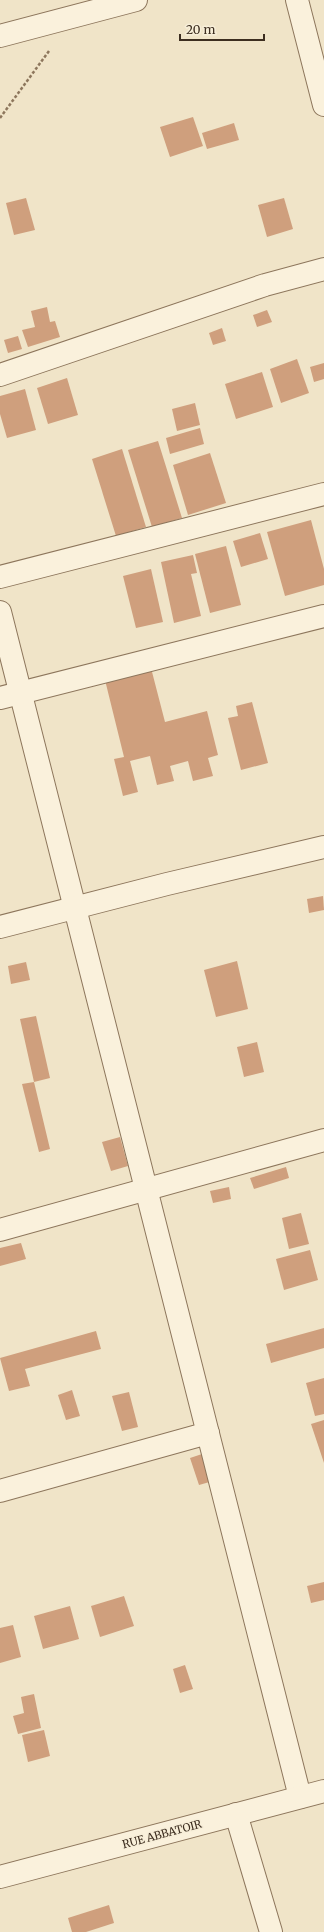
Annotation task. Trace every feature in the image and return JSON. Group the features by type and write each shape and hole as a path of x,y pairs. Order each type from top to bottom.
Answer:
{"street":[{"path":"0,36 72,8 136,0"},
{"path":"297,0 324,104"},
{"path":"0,374 266,285 324,269"},
{"path":"0,578 324,494"},
{"path":"0,612 10,696 75,908 300,1797"},
{"path":"10,696 324,616"},
{"path":"0,927 167,884 324,847"},
{"path":"0,1230 324,1140"},
{"path":"0,1491 208,1433"},
{"name":"RUE ABBATOIR","path":"0,1877 324,1791"},
{"path":"236,1814 272,1932"}],"path":[{"path":"0,118 51,48"}],"building":[{"path":"193,117 203,146 170,157 160,127"},
{"path":"234,123 239,140 207,149 202,133"},
{"path":"26,198 35,230 14,235 6,203"},
{"path":"284,198 293,229 267,237 258,205"},
{"path":"47,307 50,322 55,321 60,337 28,347 22,330 35,327 31,311"},
{"path":"267,310 272,322 257,327 253,315"},
{"path":"222,328 226,341 213,345 209,333"},
{"path":"18,336 22,349 8,353 4,340"},
{"path":"297,359 309,393 281,403 270,369"},
{"path":"324,363 324,379 314,382 310,367"},
{"path":"262,372 273,407 236,419 225,384"},
{"path":"67,378 78,415 48,424 37,388"},
{"path":"25,389 36,430 7,438 0,414 0,396"},
{"path":"195,403 200,425 177,431 172,409"},
{"path":"200,428 204,444 170,454 166,438"},
{"path":"158,441 182,518 152,527 128,450"},
{"path":"122,449 146,527 116,536 92,459"},
{"path":"210,453 226,503 188,515 173,465"},
{"path":"311,520 324,569 324,585 285,596 267,532"},
{"path":"260,533 268,559 241,567 233,541"},
{"path":"226,546 241,605 210,613 195,554"},
{"path":"193,555 197,573 191,574 201,616 174,623 161,562"},
{"path":"151,569 163,622 136,628 123,576"},
{"path":"151,668 165,722 207,711 218,755 208,758 213,776 193,781 188,761 170,766 174,781 157,785 150,756 130,761 138,792 123,796 114,759 124,757 105,680"},
{"path":"252,702 268,763 241,770 228,718 238,716 236,706"},
{"path":"323,896 324,910 309,913 307,899"},
{"path":"237,961 248,1009 216,1017 204,970"},
{"path":"26,962 30,980 11,984 8,966"},
{"path":"36,1016 50,1078 34,1082 20,1019"},
{"path":"257,1042 264,1072 244,1077 237,1047"},
{"path":"34,1082 50,1149 39,1152 22,1084"},
{"path":"120,1137 128,1166 111,1171 102,1142"},
{"path":"286,1167 289,1178 254,1189 250,1178"},
{"path":"229,1187 231,1199 213,1203 210,1191"},
{"path":"301,1213 309,1244 289,1249 282,1218"},
{"path":"21,1243 26,1259 0,1266 0,1248"},
{"path":"310,1250 318,1280 284,1290 276,1259"},
{"path":"324,1328 324,1348 271,1363 266,1344"},
{"path":"96,1331 101,1349 25,1369 30,1386 9,1391 0,1358"},
{"path":"324,1378 324,1414 315,1416 306,1383"},
{"path":"72,1390 80,1416 66,1420 58,1395"},
{"path":"129,1392 138,1427 122,1431 112,1396"},
{"path":"324,1420 324,1463 311,1424"},
{"path":"205,1453 213,1481 199,1485 190,1458"},
{"path":"324,1582 324,1600 311,1603 307,1586"},
{"path":"124,1596 134,1626 100,1637 91,1606"},
{"path":"70,1606 79,1639 43,1649 34,1616"},
{"path":"13,1625 21,1657 0,1663 0,1628"},
{"path":"185,1665 193,1689 180,1693 173,1669"},
{"path":"34,1694 41,1728 18,1734 13,1716 24,1713 21,1697"},
{"path":"44,1730 50,1756 28,1762 22,1735"},
{"path":"109,1905 114,1923 86,1932 72,1932 68,1918"}]}
